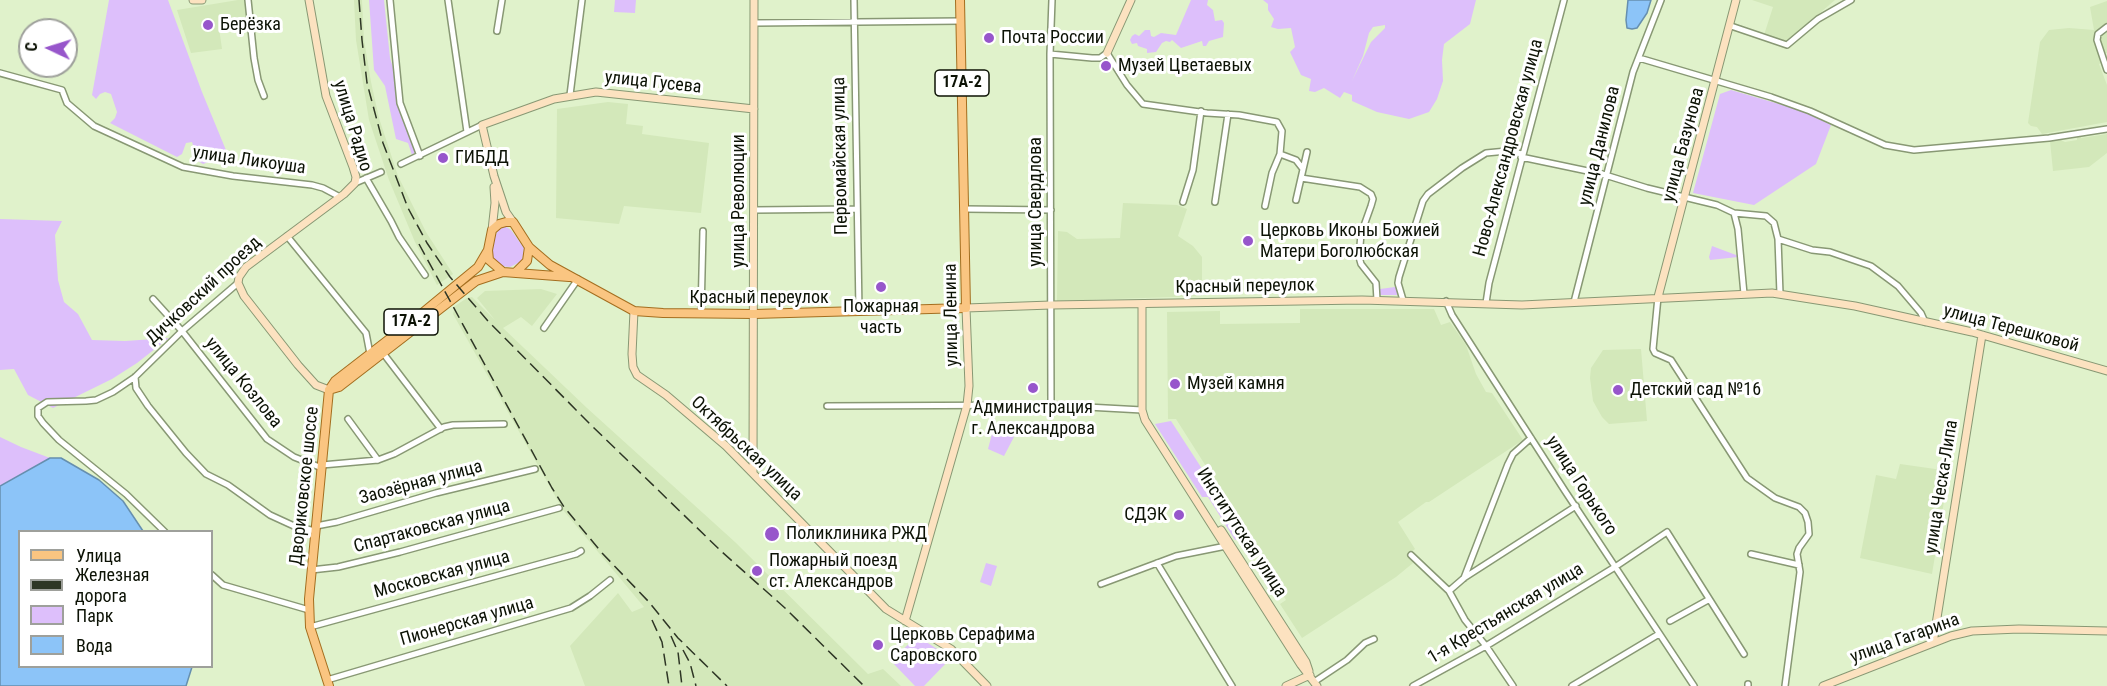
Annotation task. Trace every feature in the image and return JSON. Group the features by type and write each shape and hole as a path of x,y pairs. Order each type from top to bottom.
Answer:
{"main road":[{"path":"193,0 202,0"},
{"name":"улица Радио","path":"309,0 326,96 354,167 356,177 353,186"},
{"name":"улица Революции","path":"753,473 754,0"},
{"name":"улица Ленина","path":"905,621 967,405 969,386 960,0"},
{"path":"1107,53 1131,0"},
{"name":"улица Базунова","path":"1658,297 1736,0"},
{"name":"улица Гусева","path":"482,125 554,99 570,95 610,92 754,109"},
{"path":"482,125 494,176 506,212 529,247 550,265 634,311"},
{"path":"492,230 495,203 494,176"},
{"name":"Дичковский проезд","path":"238,283 246,267 353,186"},
{"path":"492,230 499,224 513,222"},
{"name":"17А-2","path":"329,390 335,381 478,267 488,250 492,230"},
{"path":"516,272 526,261 529,247"},
{"path":"488,250 489,260 503,272"},
{"name":"17А-2","path":"503,272 516,272"},
{"name":"Двориковское шоссе","path":"328,683 310,627 309,610 329,390 339,387 462,290 476,281 503,272"},
{"path":"516,272 576,278"},
{"path":"238,283 244,296 298,364 316,385 329,390"},
{"name":"Красный переулок","path":"634,311 754,314 1051,305 1377,300 1522,305 1744,294 1780,294 1855,306"},
{"name":"Институтская улица","path":"1142,304 1142,410 1145,420 1267,606 1301,665 1314,681"},
{"name":"улица Терешковой","path":"1855,306 1982,335 2107,371"},
{"name":"Октябрьская улица","path":"634,311 632,354 633,367 637,375 674,401 726,447 886,609 951,649 983,684"},
{"name":"улица Ческа-Липа","path":"1933,643 1982,335"},
{"name":"улица Гагарина","path":"1823,686 1959,634 1988,629 2107,631"},
{"path":"1286,686 1314,681"}],"street":[{"path":"248,0 254,58 264,96"},
{"path":"390,0 400,103 420,156"},
{"path":"448,0 467,132"},
{"path":"497,31 502,0"},
{"path":"570,95 582,0"},
{"name":"Первомайская улица","path":"854,0 859,311"},
{"name":"улица Свердлова","path":"1051,405 1050,54 1052,0"},
{"name":"Ново-Александровская улица","path":"1486,303 1489,283 1564,0"},
{"name":"улица Данилова","path":"1574,302 1633,72 1661,0"},
{"path":"1731,26 1787,45 1818,19 1851,0"},
{"path":"754,23 961,21"},
{"path":"2107,27 2098,34 2097,40 2107,70"},
{"path":"1050,54 1092,58 1107,53 1127,85 1143,104 1151,107 1228,114 1277,122 1282,131 1280,154 1272,173 1265,206"},
{"path":"1639,58 1810,111 1886,144 1914,150 2049,138 2107,129"},
{"name":"улица Ликоуша","path":"0,73 62,90 68,103 94,126 183,166 233,176 312,185 333,192 340,197"},
{"path":"1184,202 1192,170 1201,111"},
{"path":"1215,202 1228,114"},
{"path":"401,165 482,125"},
{"path":"1403,300 1398,284 1399,277 1423,201 1462,168 1486,153 1507,151 1717,205 1734,213 1766,216 1774,223 1778,239 1780,294"},
{"path":"1296,200 1307,152"},
{"path":"1280,154 1296,160 1303,169"},
{"path":"353,186 381,172"},
{"path":"366,178 399,237 425,275"},
{"path":"1301,178 1360,187 1371,194 1371,206 1361,234 1359,257 1376,283 1377,300"},
{"path":"754,210 857,209"},
{"path":"965,209 1051,210"},
{"path":"1734,213 1738,229 1744,294"},
{"path":"701,314 703,231"},
{"path":"287,236 366,333 370,354"},
{"path":"1778,239 1812,250 1830,252 1871,266 1898,286 1921,313 1925,322"},
{"path":"544,328 576,278"},
{"name":"Дичковский проезд","path":"164,530 126,494 59,440 42,423 38,416 38,408 47,402 96,399 113,392 135,377 182,331 238,283"},
{"path":"1658,297 1653,348 1655,352 1671,360 1748,477 1775,498 1799,507 1808,522 1809,534 1797,554 1800,572 1785,686"},
{"name":"улица Козлова","path":"153,299 182,331 267,439 294,457 322,466"},
{"name":"улица Горького","path":"1446,301 1452,315 1531,438 1694,686"},
{"path":"383,353 441,429"},
{"name":"Заозёрная улица","path":"135,377 136,388 148,406 186,453 207,474 228,485 270,515 294,526 316,528 436,493 535,469"},
{"path":"827,406 1051,405 1142,410"},
{"path":"348,419 378,460"},
{"path":"322,466 378,460 441,429 461,424 504,424"},
{"path":"1464,578 1508,464 1513,454 1531,438"},
{"path":"1449,591 1464,578 1575,506"},
{"name":"Спартаковская улица","path":"311,570 338,567 400,552 559,508"},
{"name":"1-я Крестьянская улица","path":"1413,686 1486,646 1615,567 1667,532 1708,600"},
{"path":"1101,584 1176,556 1228,545"},
{"name":"Московская улица","path":"310,627 581,551"},
{"path":"1751,554 1799,565"},
{"path":"1411,555 1449,591 1465,620 1513,686"},
{"path":"1157,563 1232,686"},
{"path":"213,576 223,585 309,610"},
{"name":"Пионерская улица","path":"328,683 571,608 610,580"},
{"path":"1670,621 1708,600 1744,654"},
{"path":"1572,686 1659,634"},
{"path":"1314,681 1347,660 1365,643 1374,639"}],"shaded area":[{"name":"Берёзка","path":"246,0 249,23 219,28 222,49 191,53 177,10"},
{"path":"354,0 362,0 364,40 371,82 379,118 398,176 426,232 453,274 437,285 415,242 389,180 369,120 356,40"},
{"path":"1752,0 1835,0 1785,43 1764,35 1773,7"},
{"path":"2107,1 2107,53 2104,53 2103,62 2099,64 2107,85 2107,122 2042,134 2037,127 2028,123 2040,42 2049,30 2069,28 2094,30 2090,7"},
{"path":"608,102 628,104 626,124 643,126 642,134 709,143 701,213 624,206 619,224 556,218 557,109"},
{"path":"2107,134 2107,153 2089,167 2053,171 2050,141 2065,142 2077,140 2077,137 2081,136 2081,138"},
{"path":"1123,203 1177,205 1187,209 1178,236 1193,246 1202,257 1202,296 1057,301 1058,231 1067,232 1077,239 1120,238"},
{"path":"541,289 557,294 532,326 521,317 503,328 587,408 735,542 868,674 883,669 901,686 585,686 570,646 618,593 632,612 644,607 563,510 453,314 455,306 472,297 495,320 477,298 485,291"},
{"path":"1300,309 1434,309 1441,325 1450,322 1466,345 1476,374 1486,392 1492,393 1523,440 1398,522 1415,549 1408,555 1413,563 1396,577 1302,638 1280,604 1286,600 1281,592 1273,590 1263,572 1270,567 1176,419 1168,419 1167,312 1220,311 1220,324 1300,323"},
{"name":"Детский сад №16","path":"1641,349 1647,421 1609,424 1593,401 1591,368 1603,350"},
{"path":"1900,464 1949,471 1932,574 1860,558 1876,475 1896,479"}],"green space":[{"path":"109,0 168,0 228,155 203,164 198,161 192,142 186,143 182,154 177,157 110,123 117,112 111,94 105,92 96,99 92,95"},
{"path":"369,0 384,0 397,99 400,103 401,117 417,150 412,155 408,143 396,139 385,86 374,70"},
{"path":"615,0 636,0 635,13 614,12"},
{"path":"1191,0 1208,0 1207,5 1213,10 1215,21 1222,20 1224,23 1223,37 1209,41 1206,46 1203,46 1202,41 1181,48 1172,40 1166,41 1156,52 1147,53 1147,49 1138,46 1137,43 1132,44 1130,40 1132,36 1135,34 1139,36 1145,30 1150,30 1151,36 1154,37 1161,33 1176,35"},
{"path":"1263,0 1476,0 1470,24 1444,44 1443,81 1437,99 1429,112 1409,119 1377,112 1352,101 1352,95 1344,92 1340,98 1324,88 1315,92 1309,91 1311,79 1301,75 1290,52 1295,47 1291,28 1271,27 1274,19 1268,10 1268,4","holes":["1385,25 1385,28 1371,42 1352,81 1363,56 1369,33 1373,27"]},
{"path":"1731,90 1803,111 1831,125 1816,164 1754,205 1693,193 1720,94"},
{"path":"0,219 62,221 55,235 58,280 64,302 78,314 92,340 125,341 169,338 112,379 53,408 28,395 14,369 0,370"},
{"path":"505,226 511,230 524,248 522,261 510,267 500,266 493,258 492,250 494,238 499,229"},
{"path":"1712,246 1736,255 1738,257 1710,260"},
{"path":"1395,287 1399,295 1379,295 1380,289"},
{"path":"1171,421 1245,535 1240,539 1235,540 1208,497 1202,497 1155,424"},
{"path":"1023,426 1022,436 1015,435 1004,456 988,449 993,430"},
{"path":"0,437 21,447 50,458 0,486"},
{"path":"986,563 997,566 991,586 980,582"},
{"path":"917,636 951,658 924,686 915,686 891,661"}],"water":[{"path":"1628,0 1651,0 1647,13 1637,28 1627,28"},
{"path":"50,458 61,458 99,480 123,501 142,530 18,530 18,668 192,668 186,686 0,686 0,486"}],"railway":[{"path":"359,0 367,83 383,143 408,208 427,243 450,277 488,321 591,425 864,686"},
{"path":"419,244 564,507 678,638 727,686"},
{"path":"652,620 662,642 669,686"},
{"path":"671,636 678,652 682,686"},
{"path":"683,650 690,663 696,686"}],"place":[{"name":"Берёзка","path":"208,25"},
{"name":"Почта России","path":"989,38"},
{"name":"Музей Цветаевых","path":"1106,66"},
{"name":"ГИБДД","path":"443,158"},
{"name":"Церковь Иконы Божией Матери Боголюбская","path":"1248,241"},
{"name":"Пожарная часть","path":"881,287"},
{"name":"Музей камня","path":"1175,384"},
{"name":"Администрация г. Александрова","path":"1033,388"},
{"name":"Детский сад №16","path":"1618,390"},
{"name":"СДЭК","path":"1179,515"},
{"name":"Поликлиника РЖД","path":"772,534"},
{"name":"Пожарный поезд ст. Александров","path":"757,571"},
{"name":"Церковь Серафима Саровского","path":"878,645"}]}
